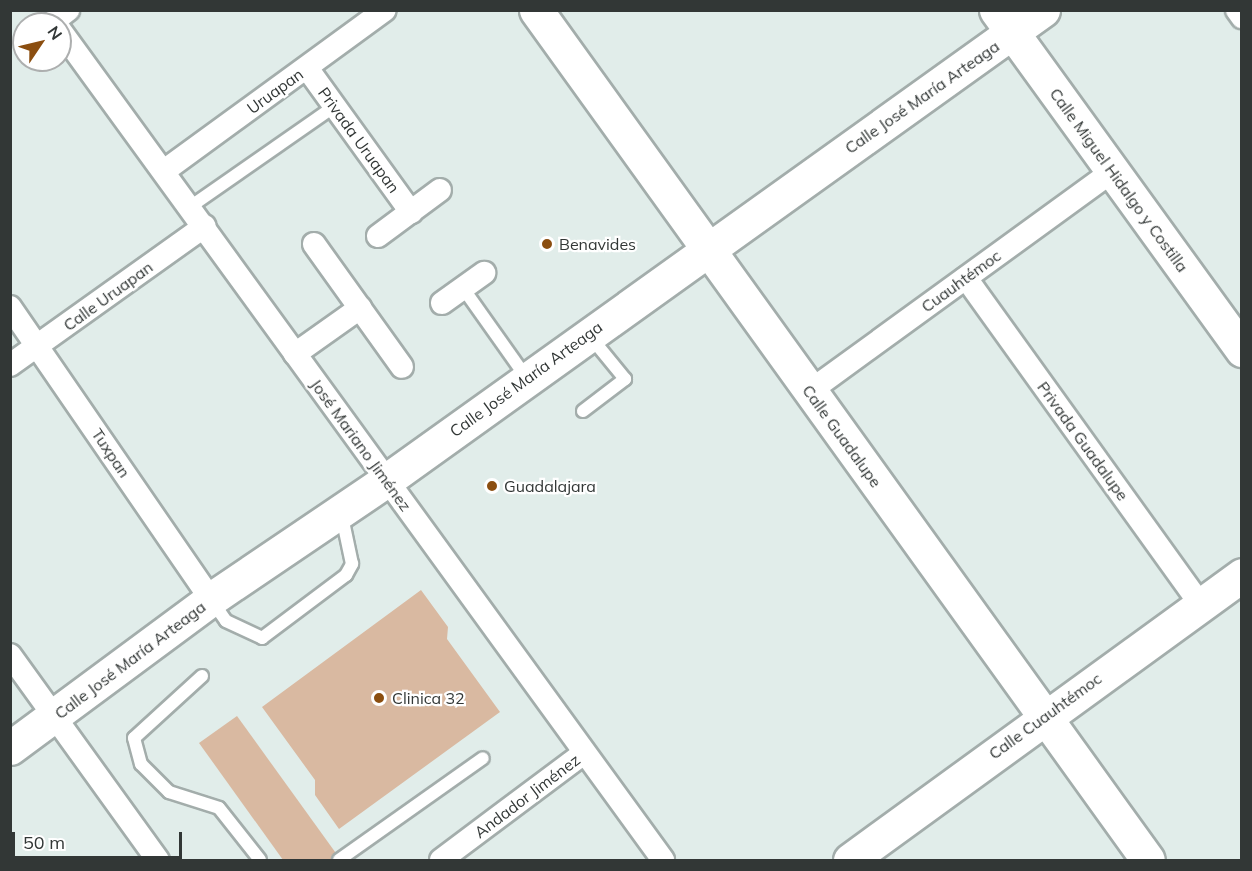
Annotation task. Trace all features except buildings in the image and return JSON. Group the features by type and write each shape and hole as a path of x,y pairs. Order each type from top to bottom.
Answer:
{"street":[{"name":"Uruapan","path":"164,171 384,10"},
{"name":"Calle Guadalupe","path":"536,10 709,245 810,391 1148,861"},
{"name":"Calle José María Arteaga","path":"10,748 55,717 211,599 387,480 588,334 1004,22 1043,10"},
{"path":"1237,10 1242,17"},
{"name":"Calle Miguel Hidalgo y Costilla","path":"1004,22 1242,350"},
{"name":"José Mariano Jiménez","path":"72,40 295,354 663,861"},
{"name":"Privada Uruapan","path":"307,68 411,212"},
{"name":"Cuauhtémoc","path":"810,391 1113,171"},
{"path":"378,236 440,190"},
{"name":"Calle Uruapan","path":"10,364 39,346 205,226"},
{"path":"314,244 402,367"},
{"path":"442,303 484,273"},
{"name":"Privada Guadalupe","path":"966,278 1200,604"},
{"name":"Tuxpan","path":"10,308 39,346 211,599"},
{"path":"295,354 360,308"},
{"name":"Calle Cuauhtémoc","path":"850,861 1043,716 1242,574"},
{"path":"10,655 158,861"},
{"name":"Andador Jiménez","path":"441,861 584,753"}],"lane":[{"path":"190,207 335,106"},
{"path":"463,288 527,378"},
{"path":"583,411 625,379 588,334"},
{"path":"211,599 226,621 262,639 346,575 352,564 341,511"},
{"path":"202,676 134,738 141,764 169,792 219,808 260,861"},
{"path":"339,861 483,758"}],"place":[{"name":"Benavides","path":"547,244"},
{"name":"Guadalajara","path":"492,486"},
{"name":"Clinica 32","path":"379,698"}]}
